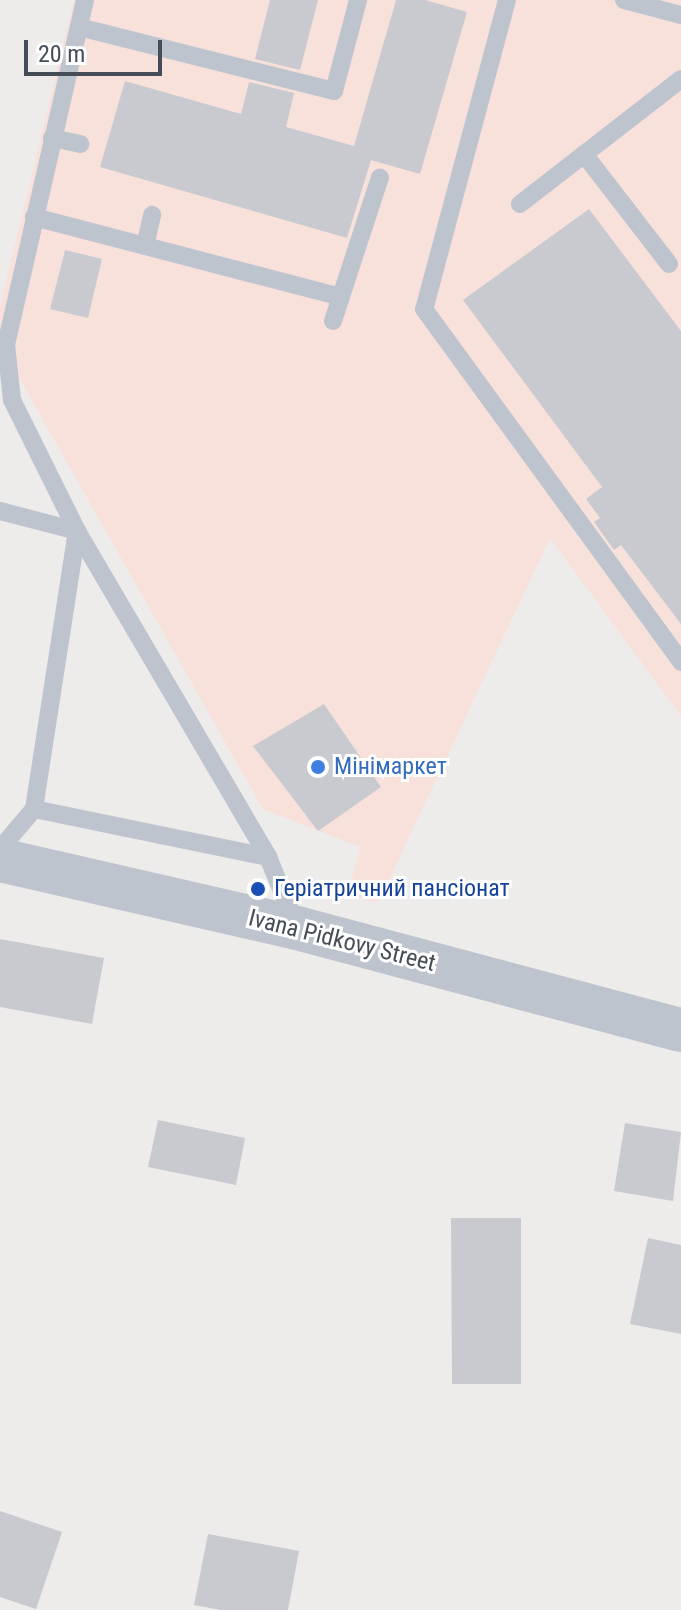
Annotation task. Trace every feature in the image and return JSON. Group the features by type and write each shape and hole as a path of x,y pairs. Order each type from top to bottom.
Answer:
{"street":[{"name":"Ivana Pidkovy Street","path":"0,860 297,928 681,1030"}],"lane":[{"path":"85,0 6,344 6,399 77,531 268,857 297,928"},
{"path":"79,27 334,91 358,0"},
{"path":"507,0 424,309 681,662"},
{"path":"624,0 681,15"},
{"path":"520,204 681,79"},
{"path":"52,138 80,144"},
{"path":"584,154 669,264"},
{"path":"333,321 380,177"},
{"path":"145,246 152,215"},
{"path":"34,217 341,297"},
{"path":"0,511 77,531"},
{"path":"0,849 34,809 77,531"},
{"path":"34,809 268,857"}],"shaded area":[{"path":"74,0 681,0 681,716 550,538 378,903 348,895 360,847 263,809 0,344 0,307"}],"building":[{"path":"270,0 318,0 300,70 255,59"},
{"path":"396,0 425,0 467,12 420,174 371,160 347,238 100,167 125,81 241,114 249,82 294,93 286,127 354,146"},
{"path":"589,209 681,331 681,624 621,545 614,550 594,522 600,518 586,499 602,487 463,300"},
{"path":"65,250 102,259 88,318 50,309"},
{"name":"Мінімаркет","path":"324,704 381,787 318,831 253,746"},
{"path":"0,939 104,958 92,1024 0,1007"},
{"path":"158,1120 245,1138 236,1185 148,1167"},
{"path":"625,1123 681,1132 673,1201 614,1191"},
{"path":"451,1218 521,1218 521,1384 452,1384"},
{"path":"648,1238 681,1245 681,1334 630,1324"},
{"path":"0,1511 62,1532 36,1609 0,1597"},
{"path":"208,1534 299,1551 288,1610 221,1610 194,1605"}],"place":[{"name":"Мінімаркет","path":"318,767"},
{"name":"Геріатричний пансіонат","path":"258,889"}]}
